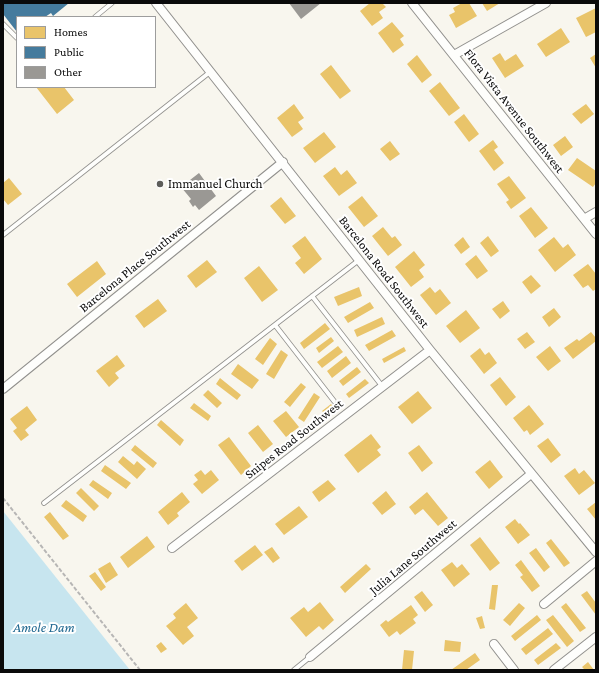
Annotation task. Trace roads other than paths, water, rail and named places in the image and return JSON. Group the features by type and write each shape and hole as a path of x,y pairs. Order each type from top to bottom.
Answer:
{"street":[{"name":"Barcelona Road Southwest","path":"156,3 430,350 596,552"},
{"name":"Flora Vista Avenue Southwest","path":"412,3 596,234"},
{"path":"454,55 546,3"},
{"name":"Barcelona Place Southwest","path":"3,389 283,162"},
{"path":"584,220 596,212"},
{"name":"Snipes Road Southwest","path":"172,548 430,350"},
{"name":"Julia Lane Southwest","path":"310,657 531,474"},
{"path":"544,604 596,561"},
{"path":"554,670 596,637"},
{"path":"494,644 514,670"}],"lane":[{"path":"96,16 112,3"},
{"path":"3,24 16,37"},
{"path":"3,235 211,72"},
{"path":"44,503 359,260"},
{"path":"312,296 382,386"},
{"path":"275,325 334,401"},
{"path":"294,670 310,657"}],"water":[{"name":"Amole Dam","path":"3,511 130,670 3,670"}],"place":[{"name":"Immanuel Church","path":"160,184"}]}
